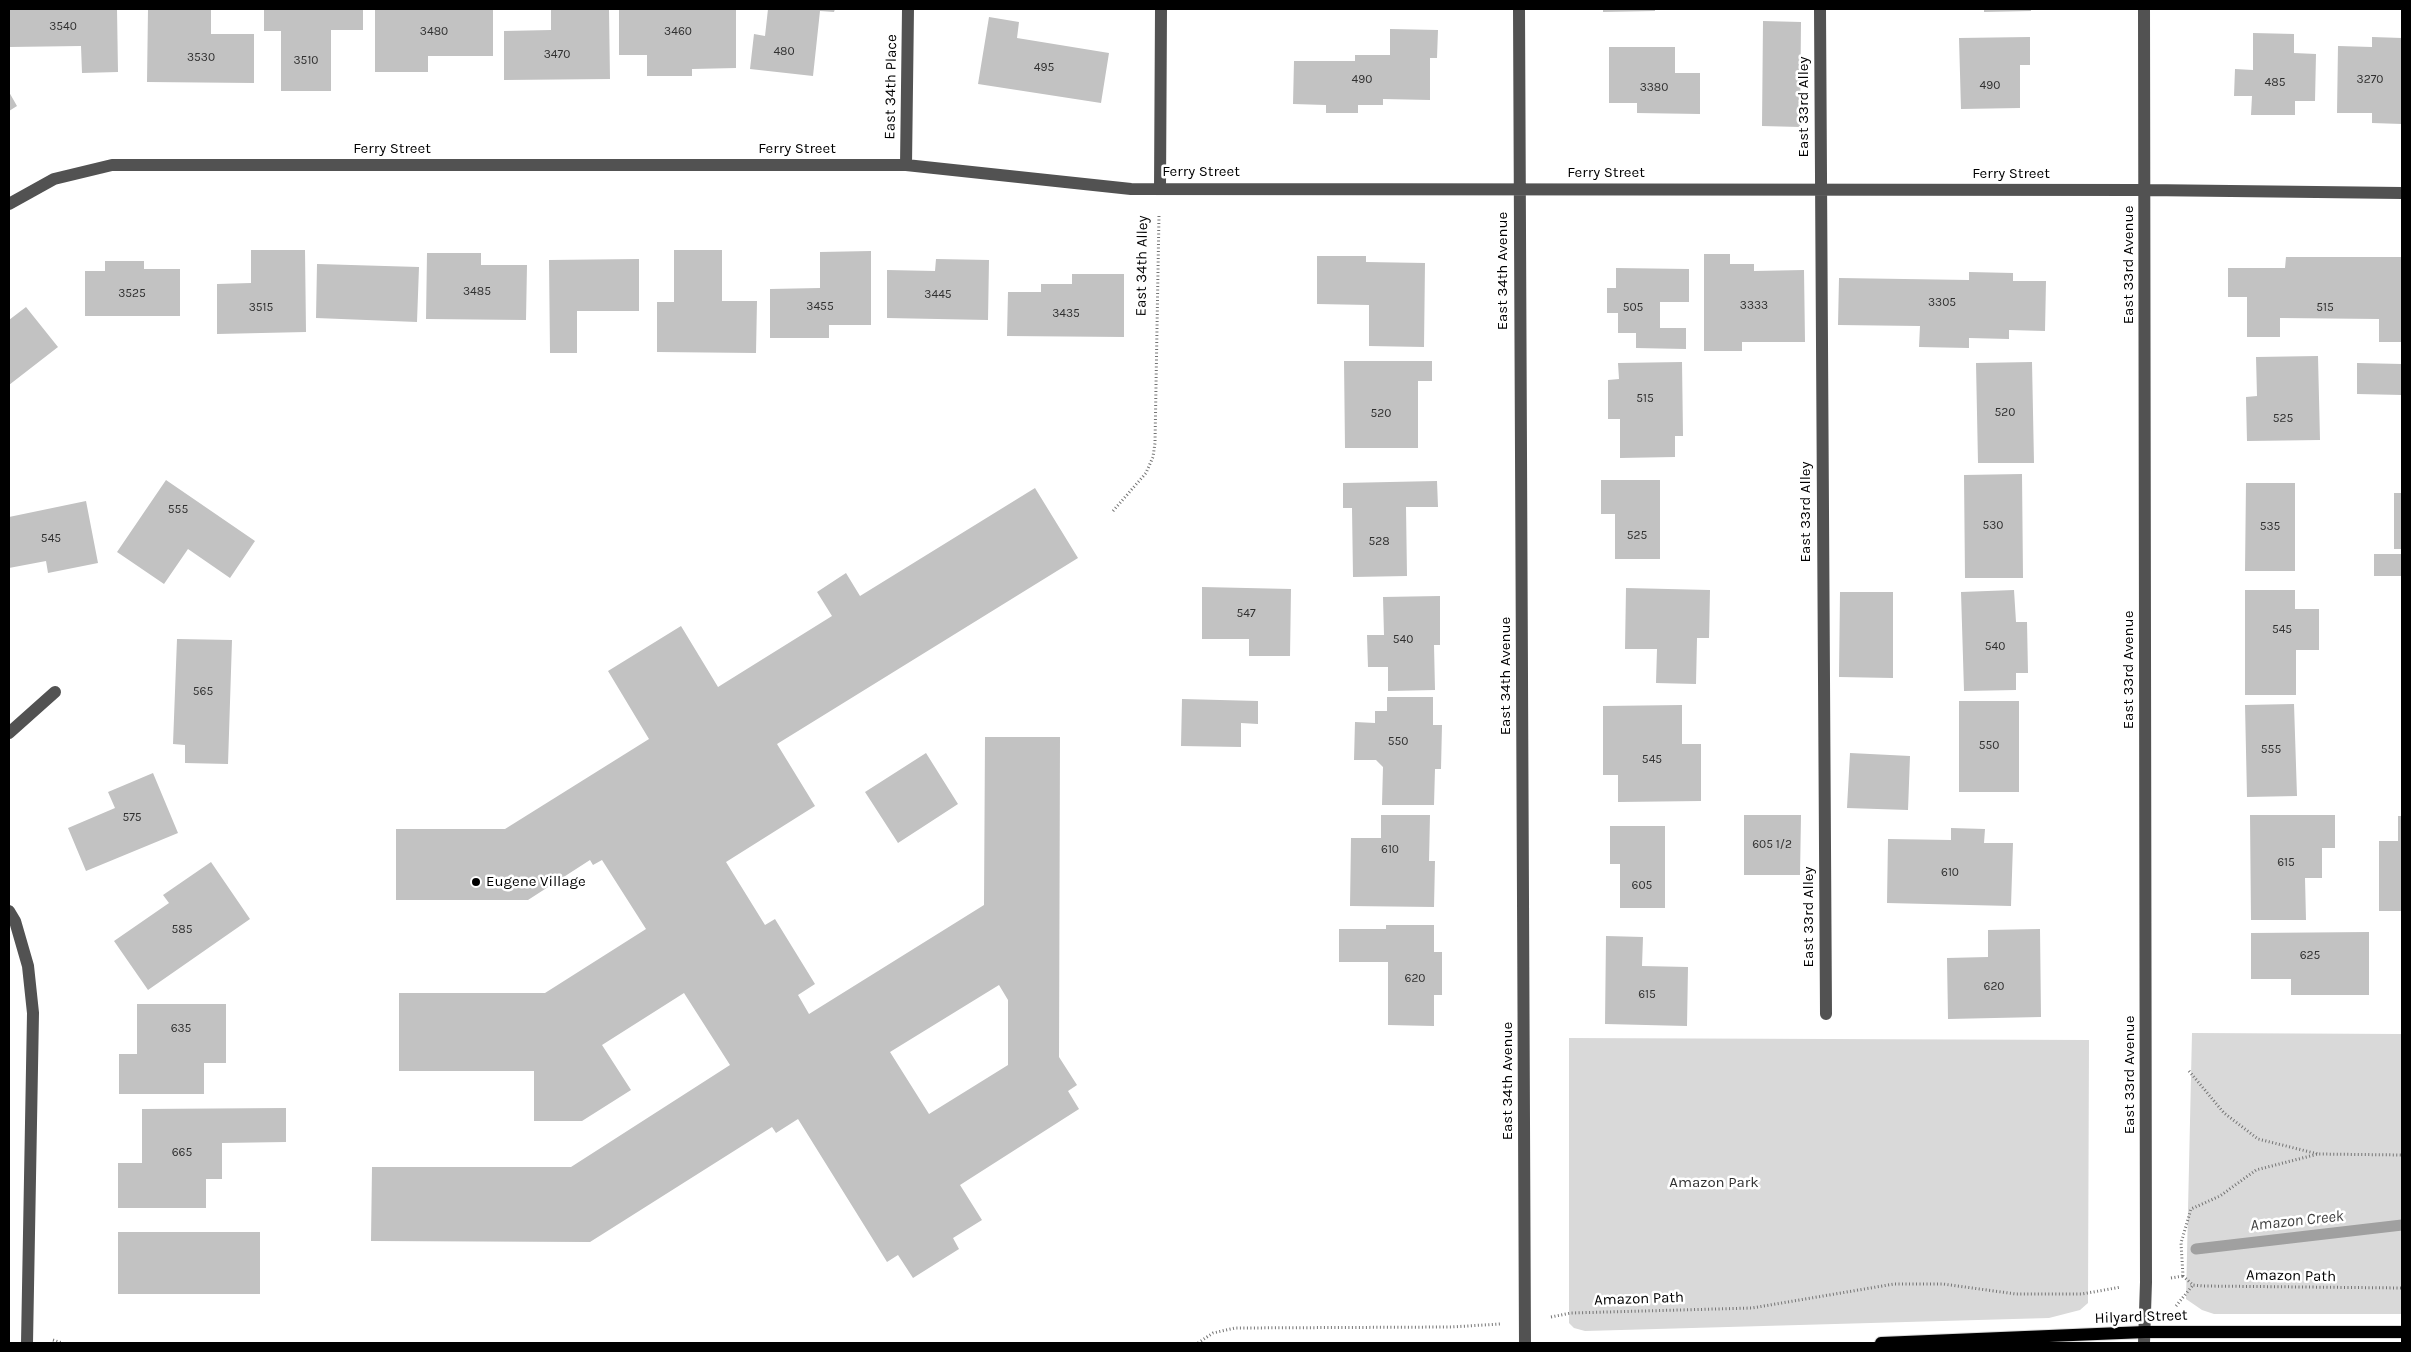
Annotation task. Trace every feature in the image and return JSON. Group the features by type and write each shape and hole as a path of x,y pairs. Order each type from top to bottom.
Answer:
{"main road":[{"name":"Hilyard Street","path":"1881,1343 2402,1332"}],"street":[{"name":"East 34th Place","path":"906,166 908,9"},
{"path":"1160,188 1161,9"},
{"name":"East 34th Avenue","path":"1519,9 1525,1343"},
{"name":"East 33rd Alley","path":"1820,9 1826,1014"},
{"name":"East 33rd Avenue","path":"2144,9 2144,1337"},
{"name":"Ferry Street","path":"9,204 54,179 112,165 906,166 1104,187 1160,188 2145,190 2402,193"},
{"path":"9,733 55,692"},
{"path":"9,911 15,921 28,966 33,1013 27,1343"}],"path":[{"name":"East 34th Alley","path":"1113,511 1146,473 1153,457 1155,443 1160,188"},
{"path":"2189,1072 2224,1113 2258,1139 2318,1154 2402,1155"},
{"name":"Amazon Path","path":"2318,1154 2256,1170 2220,1196 2191,1209 2181,1243 2183,1276 2193,1285 2202,1286 2402,1288"},
{"name":"Amazon Path","path":"1198,1343 1213,1333 1235,1328 1451,1327 1526,1322 1571,1312 1752,1308 1894,1284 1943,1284 2016,1294 2082,1294"}],"green space":[{"path":"2192,1033 2402,1034 2402,1314 2214,1314 2202,1310 2186,1299"},
{"name":"Amazon Park","path":"1569,1038 2089,1040 2088,1303 2080,1310 2049,1318 1585,1331 1574,1328 1569,1323"}],"building":[{"path":"9,9 117,9 118,72 82,73 81,46 9,47"},
{"path":"148,9 211,9 211,34 254,34 254,83 147,82"},
{"path":"264,9 363,9 363,30 331,30 331,91 281,91 281,31 264,31"},
{"path":"375,9 493,9 493,56 428,56 428,72 375,72"},
{"path":"551,9 609,9 610,79 504,80 504,31 551,30"},
{"path":"619,9 736,9 736,68 692,69 692,76 647,76 647,55 619,55"},
{"path":"768,9 835,9 834,12 820,11 813,76 750,69 754,34 765,36"},
{"path":"1603,9 1655,9 1655,11 1603,12"},
{"path":"1984,9 2031,9 2031,11 1984,12"},
{"path":"989,17 1019,22 1017,38 1109,53 1101,103 978,84"},
{"path":"1763,21 1801,22 1800,127 1762,126"},
{"path":"1390,29 1438,30 1437,58 1430,58 1430,100 1383,99 1383,105 1358,105 1358,113 1326,113 1326,105 1293,104 1294,61 1355,61 1355,55 1390,55"},
{"path":"2253,33 2294,34 2294,53 2316,54 2315,101 2295,101 2295,115 2251,115 2252,96 2234,96 2235,69 2253,70"},
{"path":"2030,37 2030,65 2020,65 2020,108 1961,109 1959,38"},
{"path":"2372,37 2402,38 2402,124 2372,123 2372,113 2337,113 2338,46 2372,47"},
{"path":"1609,47 1675,47 1675,73 1700,73 1700,114 1637,113 1637,103 1609,103"},
{"path":"9,92 17,106 9,111"},
{"path":"251,250 305,250 306,332 217,334 217,284 251,283"},
{"path":"674,250 722,250 722,301 757,301 756,353 657,352 657,302 674,302"},
{"path":"871,251 871,325 829,325 829,338 770,338 770,289 820,288 820,252"},
{"path":"427,253 481,253 481,265 527,265 526,320 426,319"},
{"path":"1704,254 1730,254 1730,264 1754,264 1754,271 1804,270 1805,342 1742,342 1742,351 1704,351"},
{"path":"1317,256 1366,256 1366,262 1425,263 1424,347 1369,346 1369,305 1317,304"},
{"path":"2286,257 2402,257 2402,342 2379,342 2379,319 2280,318 2280,337 2247,337 2247,297 2228,297 2228,268 2285,268"},
{"path":"639,259 639,311 577,311 577,353 550,353 549,260"},
{"path":"936,259 989,260 988,320 887,318 887,270 935,271"},
{"path":"105,261 144,261 144,269 180,269 180,316 85,316 85,271 105,271"},
{"path":"317,264 419,267 417,322 316,318"},
{"path":"1616,268 1689,269 1689,302 1660,302 1660,328 1686,328 1686,349 1636,348 1636,333 1618,333 1618,313 1607,313 1607,288 1616,288"},
{"path":"1969,272 2013,273 2013,281 2046,281 2045,331 2009,330 2009,339 1969,338 1969,348 1919,347 1920,326 1838,325 1839,278 1969,280"},
{"path":"1072,274 1124,274 1124,337 1007,336 1008,292 1041,292 1041,284 1072,284"},
{"path":"26,307 58,347 9,385 9,320"},
{"path":"2318,356 2320,440 2247,441 2246,397 2257,396 2256,357"},
{"path":"1344,361 1432,361 1432,381 1418,381 1418,448 1345,448"},
{"path":"1682,362 1683,436 1675,436 1675,457 1620,458 1620,419 1608,419 1608,380 1619,379 1618,363"},
{"path":"2032,362 2034,463 1978,463 1976,363"},
{"path":"2357,363 2402,364 2402,395 2357,394"},
{"path":"2022,474 2023,578 1965,578 1964,475"},
{"path":"166,480 255,541 230,578 188,549 164,584 117,552"},
{"path":"1601,480 1660,480 1660,559 1615,559 1615,514 1601,514"},
{"path":"1437,481 1438,507 1406,507 1407,576 1353,577 1352,508 1343,508 1343,483"},
{"path":"2246,483 2295,483 2295,571 2245,571"},
{"name":"Eugene Village","path":"1035,488 1078,558 777,744 815,806 726,862 765,925 775,919 815,984 798,995 809,1014 984,905 985,737 1060,737 1059,1057 1077,1085 1068,1091 1079,1109 960,1185 982,1220 953,1238 959,1249 913,1278 898,1255 887,1262 798,1119 776,1133 772,1127 590,1242 371,1241 372,1167 571,1167 730,1065 684,993 602,1045 631,1090 582,1121 534,1121 534,1071 399,1071 399,993 545,993 646,929 602,860 593,865 590,860 528,900 396,900 396,829 505,829 649,739 608,671 681,626 718,687 832,616 817,592 846,573 860,596","holes":["999,985 1008,1000 1008,1065 929,1114 890,1052"]},
{"path":"2394,493 2402,493 2402,549 2394,549"},
{"path":"86,501 98,563 48,573 46,561 9,568 9,517"},
{"path":"2374,554 2402,554 2402,576 2374,576"},
{"path":"1202,587 1291,589 1290,656 1249,656 1249,639 1202,639"},
{"path":"1626,588 1710,590 1709,638 1697,638 1696,684 1656,683 1657,649 1625,649"},
{"path":"2014,590 2016,622 2027,622 2028,673 2016,673 2016,690 1964,691 1961,592"},
{"path":"2245,590 2295,590 2295,609 2319,609 2319,650 2296,650 2296,695 2245,695"},
{"path":"1840,592 1893,592 1893,678 1839,677"},
{"path":"1440,596 1440,645 1434,645 1435,690 1388,691 1388,667 1368,667 1367,635 1384,635 1383,597"},
{"path":"177,639 232,640 228,764 185,763 185,745 173,744"},
{"path":"1387,697 1433,697 1433,725 1442,725 1441,769 1435,769 1434,805 1382,805 1383,767 1376,760 1354,760 1355,722 1375,723 1375,711 1387,711"},
{"path":"1182,699 1258,701 1258,724 1241,723 1241,747 1181,746"},
{"path":"1959,701 2019,701 2019,792 1959,792"},
{"path":"2294,704 2297,796 2247,797 2245,705"},
{"path":"1682,705 1682,744 1701,744 1701,801 1618,802 1618,775 1603,775 1603,706"},
{"path":"926,753 958,804 898,843 865,792"},
{"path":"1850,753 1910,756 1908,810 1847,808"},
{"path":"153,773 178,833 86,871 68,828 115,808 108,792"},
{"path":"1381,815 1430,815 1429,861 1435,861 1434,907 1350,906 1351,838 1381,838"},
{"path":"1744,815 1801,815 1800,875 1744,875"},
{"path":"2250,815 2335,815 2335,848 2322,848 2322,878 2305,878 2306,920 2251,920"},
{"path":"2398,816 2402,816 2402,911 2379,911 2379,841 2398,841"},
{"path":"1610,826 1665,826 1665,908 1620,908 1620,864 1610,864"},
{"path":"1951,828 1985,829 1984,843 2013,843 2011,906 1887,903 1888,839 1951,840"},
{"path":"211,862 250,919 148,990 114,941 169,903 163,895"},
{"path":"1386,925 1434,925 1434,952 1442,952 1442,995 1434,995 1434,1026 1388,1025 1388,962 1339,962 1339,929 1386,929"},
{"path":"2040,929 2041,1017 1948,1019 1947,958 1988,957 1988,930"},
{"path":"2369,932 2369,995 2291,995 2291,979 2251,979 2251,933"},
{"path":"1606,936 1643,937 1642,966 1688,967 1687,1026 1605,1024"},
{"path":"137,1004 226,1004 226,1063 204,1063 204,1094 119,1094 119,1054 137,1054"},
{"path":"286,1108 286,1142 222,1143 222,1179 206,1179 206,1208 118,1208 118,1163 142,1163 142,1109"},
{"path":"118,1232 260,1232 260,1294 118,1294"}],"waterway":[{"name":"Amazon Creek","path":"2196,1249 2402,1225"}],"place":[{"name":"Eugene Village","path":"476,882"}]}
